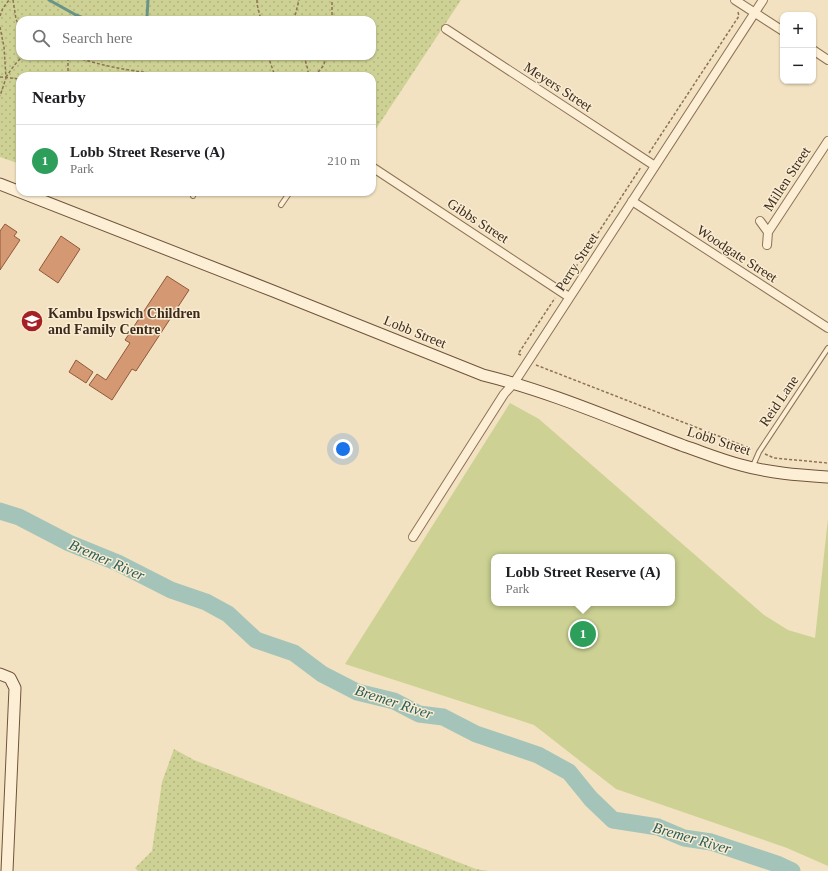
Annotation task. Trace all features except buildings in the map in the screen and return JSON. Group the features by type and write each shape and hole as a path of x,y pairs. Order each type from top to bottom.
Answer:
{"main road":[{"name":"Lobb Street","path":"0,184 16,190"},
{"name":"Lobb Street","path":"31,196 273,291 483,376 514,383 557,397 708,455 752,468 777,473 828,477"},
{"path":"5,676 15,688 7,871"}],"street":[{"name":"Perry Street","path":"413,538 504,394 514,383 763,0"},
{"path":"739,2 780,29"},
{"name":"Meyers Street","path":"446,29 655,166"},
{"path":"816,52 828,60"},
{"name":"Millen Street","path":"767,245 768,232 828,141"},
{"name":"Gibbs Street","path":"376,170 569,297"},
{"name":"Woodgate Street","path":"632,201 828,328"},
{"name":"Millen Street","path":"760,221 768,232"}],"lane":[{"path":"281,205 287,196"},
{"name":"Reid Lane","path":"752,468 759,452 828,348"}],"path":[{"path":"13,0 16,19"},
{"path":"257,0 260,16"},
{"path":"295,16 299,0"},
{"path":"332,0 332,16"},
{"path":"0,16 8,1"},
{"path":"518,354 739,16 739,2"},
{"path":"0,27 4,47 6,78"},
{"path":"0,96 6,78 19,60"},
{"path":"68,60 68,72"},
{"path":"84,60 123,70 140,72"},
{"path":"269,60 274,72"},
{"path":"305,60 308,72"},
{"path":"318,72 324,64 324,60"},
{"path":"0,77 16,79"},
{"path":"537,366 774,458 828,463"}],"green space":[{"path":"0,0 461,0 376,129 376,72 16,72 16,163 0,157"},
{"path":"510,403 539,419 764,615 788,630 815,638 828,518 828,866 787,848 616,789 534,725 345,664"},
{"path":"174,749 194,760 476,869 488,871 138,871 135,868 152,851 162,782"}],"waterway":[{"path":"49,0 78,16"},
{"path":"147,16 148,0"},
{"name":"Bremer River","path":"0,511 19,517 69,543 118,563 171,590 206,602 228,614 256,640 294,653 322,674 357,692 394,701 419,714 443,717 476,734 538,755 569,772 591,799 613,820 658,827 684,838 711,842 777,864 792,871"}],"place":[{"name":"Kambu Ipswich Children and Family Centre","path":"32,321"},
{"name":"Lobb Street Reserve (A)","path":"583,634"}]}
